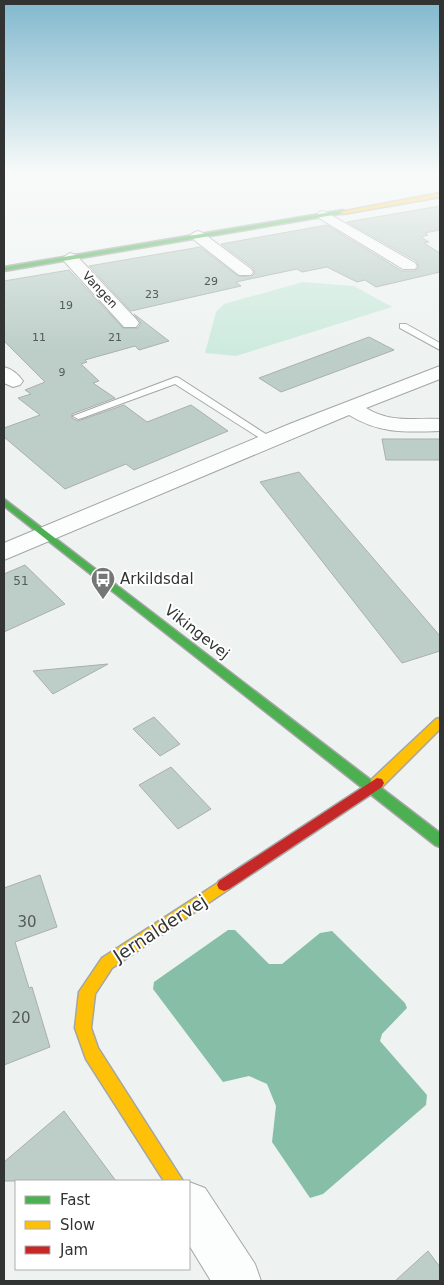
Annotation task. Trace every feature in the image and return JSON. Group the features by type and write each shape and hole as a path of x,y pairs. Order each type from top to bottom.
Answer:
{"street":[{"name":"Vangen","path":"4,269 234,230"},
{"path":"349,230 409,266"},
{"path":"198,236 246,272"},
{"name":"Vangen","path":"70,258 130,323"},
{"path":"4,552 270,440 440,372"},
{"path":"350,407 373,421 393,425 440,425"},
{"name":"Vikingevej","path":"4,502 440,840"},
{"path":"371,788 440,722"},
{"name":"Jernaldervej","path":"173,1180 92,1053 83,1028 87,992 107,963 371,788"},
{"path":"190,1206 238,1281"}],"lane":[{"path":"402,326 440,347"},
{"path":"78,416 176,380 270,440"}],"shaded area":[{"path":"303,282 354,286 392,307 236,356 205,353 216,312 224,304"},
{"path":"228,930 235,930 269,964 282,964 320,933 332,931 405,1003 407,1008 382,1034 380,1041 427,1095 426,1105 323,1194 310,1198 272,1142 276,1106 267,1084 249,1076 223,1082 153,989 154,982"}],"building":[{"path":"299,230 335,230 402,271 415,271 419,267 416,261 361,230 440,230 425,233 428,235 421,237 429,242 424,243 440,253 440,272 376,287 365,280 357,282 327,267 302,272 297,269 236,282 241,286 131,311 89,266 200,247 238,276 251,277 255,273 253,268 221,244"},
{"path":"69,270 123,328 138,328 141,323 134,314 169,341 139,350 135,346 85,360 87,362 81,364 99,381 93,383 115,398 72,414 72,418 78,421 124,405 147,422 191,405 228,431 134,470 126,464 65,489 4,437 4,428 40,415 18,398 31,394 25,390 45,382 4,341 4,281"},
{"path":"369,337 394,350 281,392 259,378"},
{"path":"382,439 440,439 440,460 386,460"},
{"path":"299,472 440,636 440,651 402,663 260,482"},
{"path":"25,565 65,604 4,632 4,574"},
{"path":"108,664 53,694 33,671"},
{"path":"154,717 180,744 160,756 133,729"},
{"path":"171,767 211,809 178,829 139,785"},
{"path":"40,875 57,927 15,942 29,988 32,987 50,1047 4,1065 4,888"},
{"path":"64,1111 115,1180 4,1181 4,1162"},
{"path":"428,1251 440,1267 440,1281 395,1281"}],"traffic: fast":[{"path":"4,269 236,230"},
{"path":"4,502 440,841"}],"traffic: slow":[{"path":"377,783 440,722"},
{"path":"173,1180 92,1053 83,1028 87,992 107,963 224,885"}],"traffic: jam":[{"path":"224,885 377,783"}],"place":[{"name":"Arkildsdal","path":"103,600"}]}
